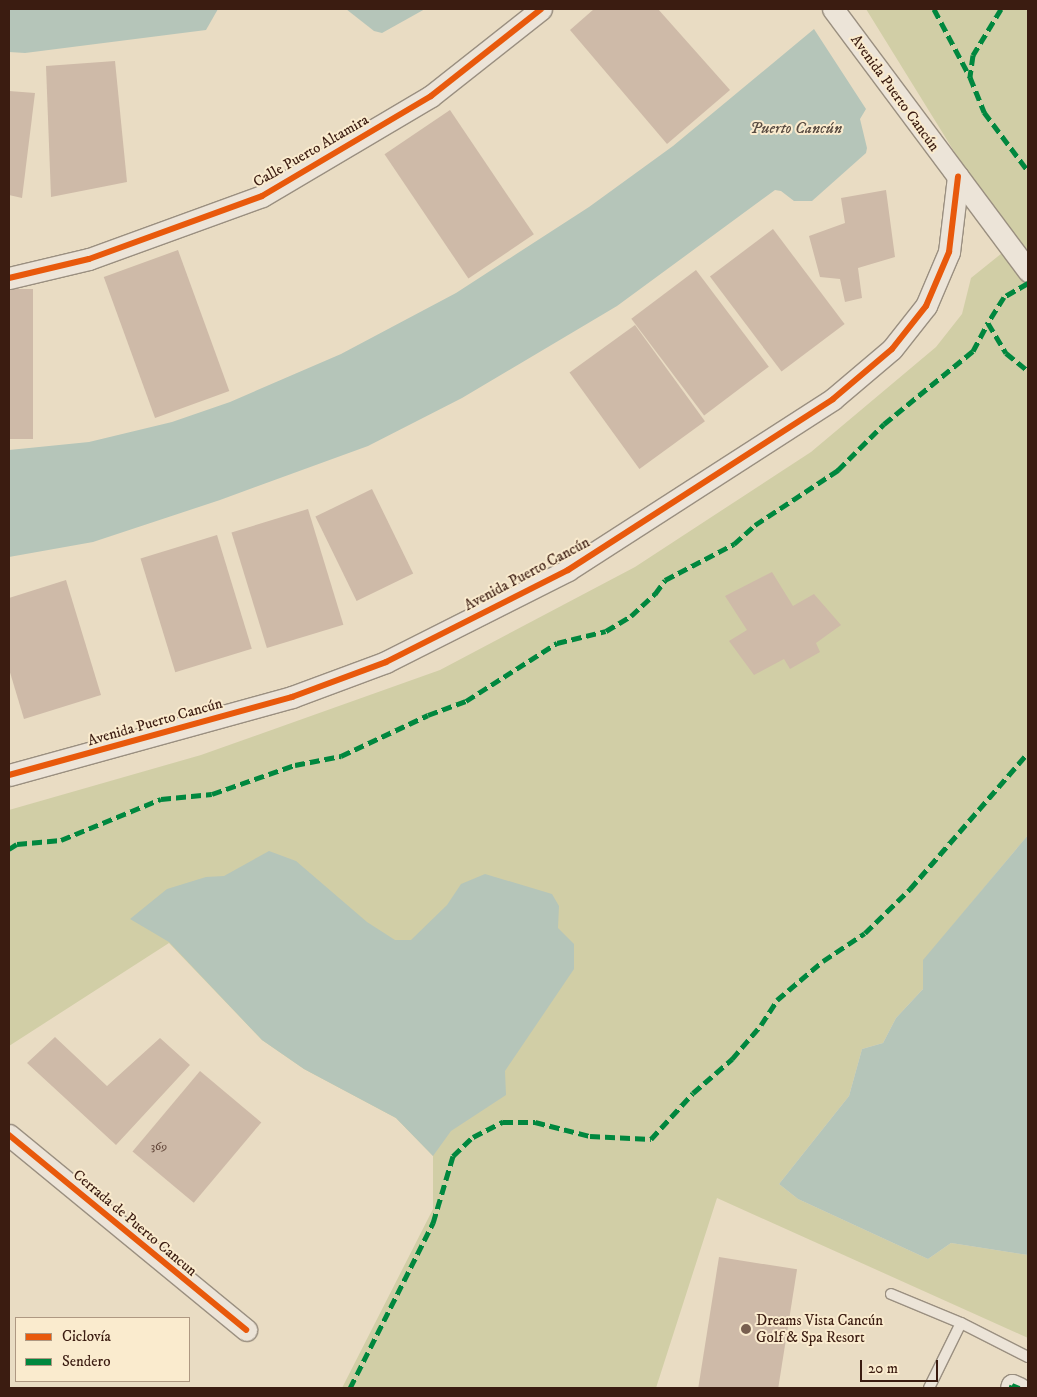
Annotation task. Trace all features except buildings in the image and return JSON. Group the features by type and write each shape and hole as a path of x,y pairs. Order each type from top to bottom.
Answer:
{"street":[{"name":"Calle Puerto Altamira","path":"9,278 90,259 262,196 430,96 541,9"},
{"name":"Avenida Puerto Cancún","path":"833,9 1028,271"},
{"name":"Avenida Puerto Cancún","path":"9,775 292,697 386,662 568,570 833,399 892,349 926,306 949,252 958,177"},
{"name":"Cerrada de Puerto Cancun","path":"9,1135 246,1330"},
{"path":"1011,1388 1012,1385 1019,1388"}],"lane":[{"path":"891,1294 961,1323 1028,1357"},
{"path":"929,1388 961,1323"}],"shaded area":[{"path":"866,9 1028,9 1028,835 924,960 923,989 896,1018 883,1043 862,1049 849,1096 779,1184 798,1199 928,1259 951,1243 1028,1255 1028,1338 717,1198 656,1388 342,1388 433,1209 433,1156 396,1118 304,1069 262,1040 169,943 9,1046 9,810 201,755 440,670 635,567 811,452 936,347 962,314 971,278 1012,245"}],"water":[{"path":"9,9 218,9 206,30 25,53 9,52"},
{"path":"346,9 425,9 382,33 374,31"},
{"name":"Puerto Cancún","path":"814,29 866,109 860,119 867,148 866,153 812,201 794,201 781,191 775,190 617,306 462,398 368,446 220,500 93,542 9,557 9,450 89,442 172,422 230,402 341,354 456,293 589,207 673,146"},
{"path":"1028,835 1028,1255 951,1243 928,1259 798,1199 779,1184 849,1096 862,1049 883,1043 896,1018 923,989 923,960"},
{"path":"269,851 296,861 367,922 395,940 411,940 447,905 461,884 485,874 552,894 559,906 558,928 574,944 574,969 505,1071 506,1095 451,1131 433,1156 396,1118 304,1069 262,1040 169,942 130,919 167,889 206,877 224,876"}],"marked path":[{"path":"934,9 970,77"},
{"path":"1001,9 973,55 970,77 984,112 1028,171"},
{"path":"1028,283 1004,297 988,323 1006,353 1028,371"},
{"path":"9,849 17,844 61,840 161,799 212,794 295,765 341,756 428,715 466,701 557,643 606,631 631,616 655,594 665,580 734,544 755,525 838,470 884,424 973,351 988,323"},
{"path":"350,1388 433,1223 453,1156 473,1137 503,1122 535,1122 590,1136 651,1139 693,1093 732,1059 761,1025 777,1000 823,961 865,933 910,889 1028,753"},
{"path":"1011,1388 1012,1385 1019,1388"}],"cycle path":[{"path":"9,278 89,259 262,196 431,96 541,9"},
{"path":"9,775 292,697 386,662 568,570 833,399 892,349 926,306 949,252 958,177"},
{"path":"9,1135 246,1330"}],"place":[{"name":"Dreams Vista Cancún Golf & Spa Resort","path":"746,1329"}]}
